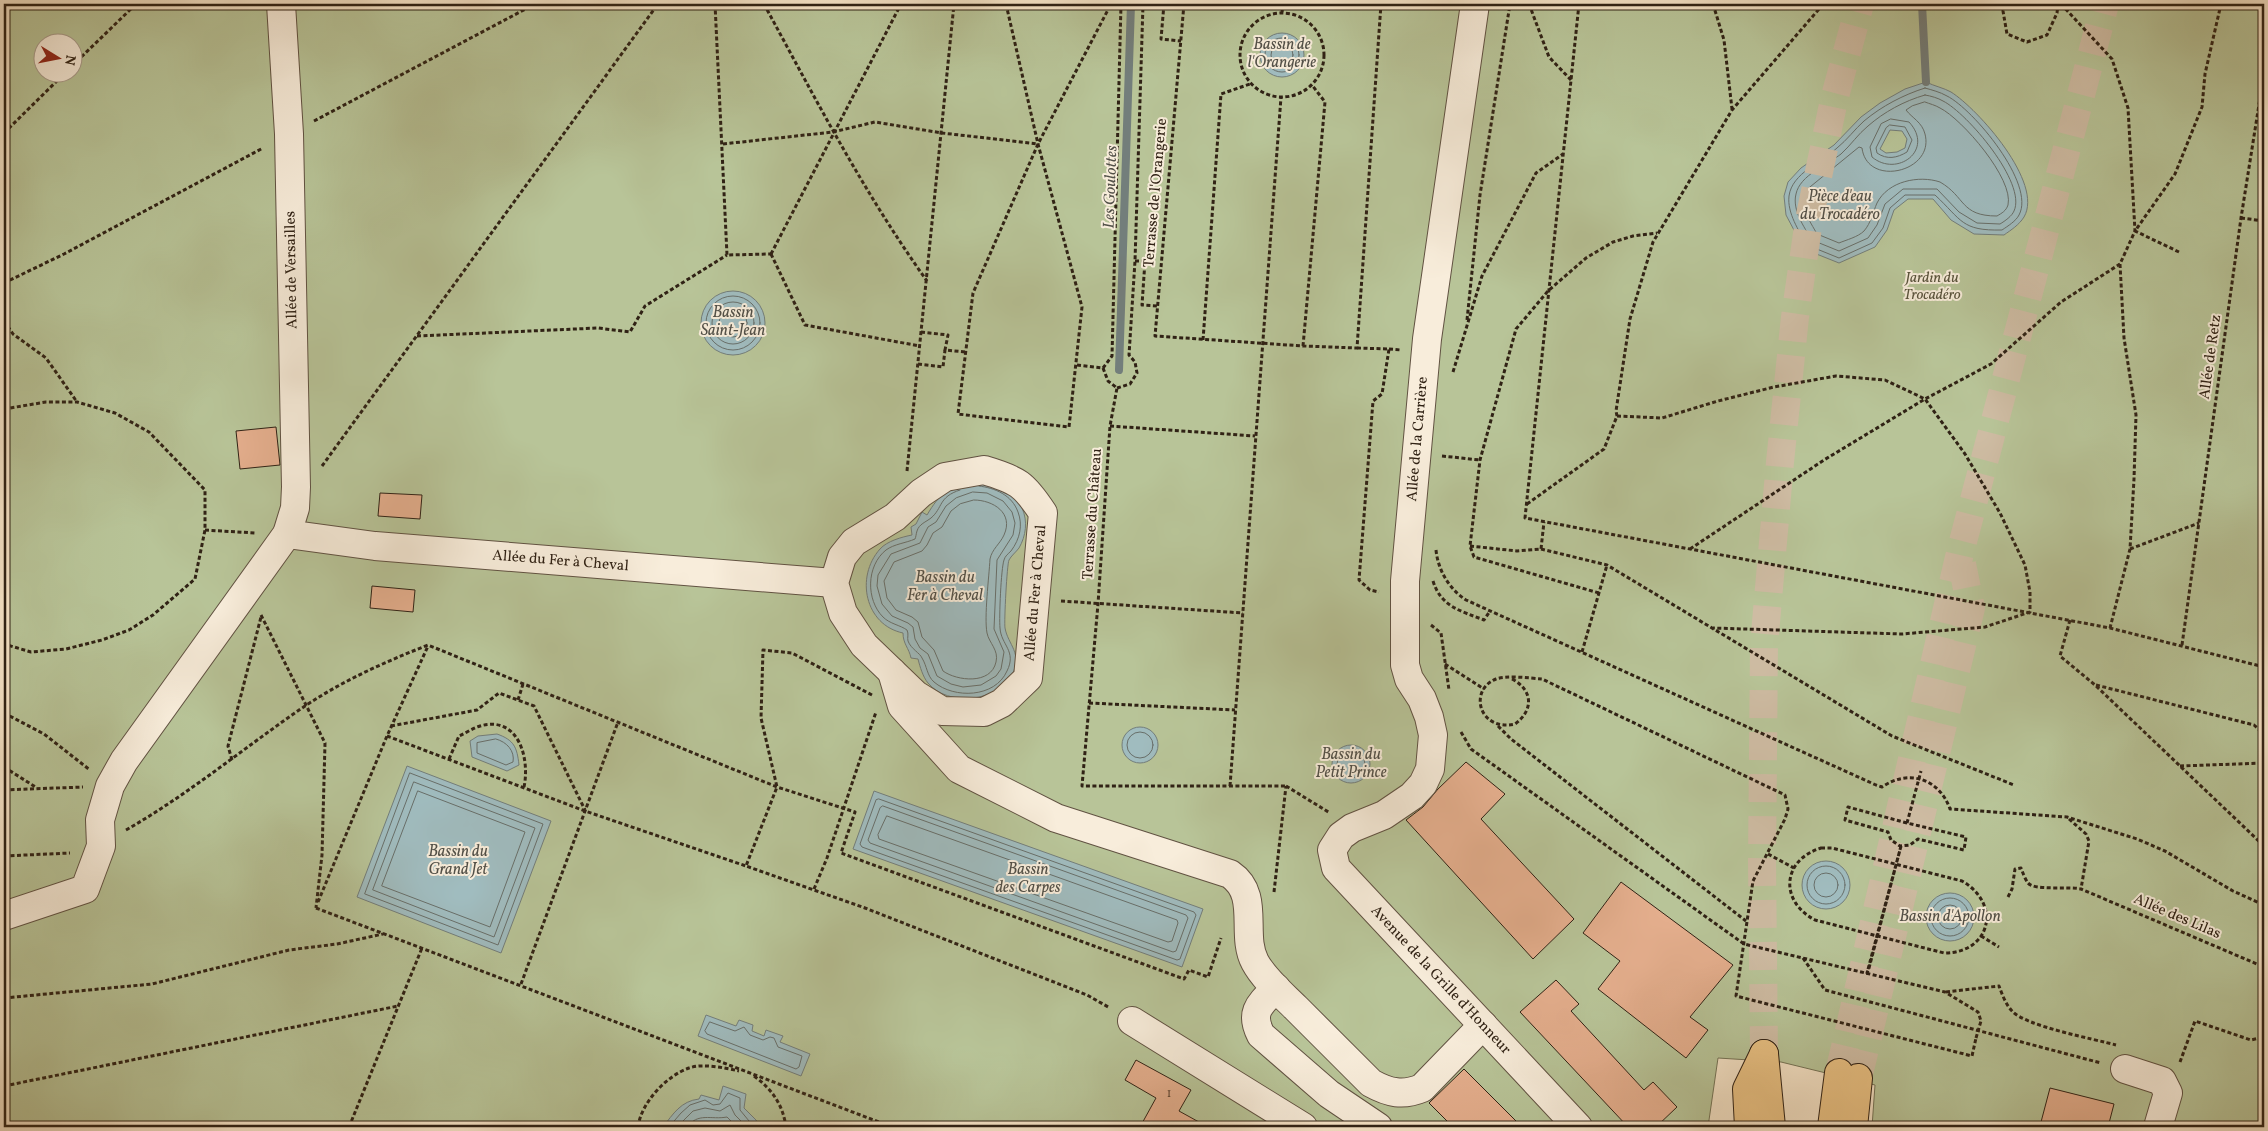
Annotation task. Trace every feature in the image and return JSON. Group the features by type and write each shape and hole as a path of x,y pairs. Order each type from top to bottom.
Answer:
{"highway":[{"path":"1749,1127 1747,1089 1764,1054 1771,1127"},
{"path":"1832,1127 1848,1075 1853,1127"}],"street":[{"name":"Allée de Versailles","path":"101,846 100,820 110,786 124,761 287,534 295,508 289,134 281,4"},
{"name":"Allée de la Carrière","path":"1352,828 1384,816 1400,806 1423,784 1430,769 1433,734 1429,717 1422,699 1409,679 1405,665 1405,581 1427,339 1475,4"},
{"name":"Allée du Fer à Cheval","path":"984,470 1012,478 1028,491 1043,513 1028,678 1002,703 984,712 942,711 916,695 864,645 844,613 834,583 842,557 854,542 895,517 921,493 945,477 984,470"},
{"name":"Allée du Fer à Cheval","path":"287,534 384,547 834,583"},
{"path":"892,672 902,706 959,769 1056,818 1230,874 1238,879 1243,887 1249,908 1249,933 1255,962 1276,988 1371,1083 1383,1090 1397,1093 1410,1093 1422,1088 1483,1025"},
{"name":"Avenue de la Grille d'Honneur","path":"1352,828 1341,836 1332,850 1336,868 1578,1127"},
{"path":"4,916 84,888 101,846"},
{"path":"1276,988 1261,1003 1256,1012 1254,1022 1261,1035 1329,1094 1374,1126"},
{"path":"1132,1021 1303,1127"},
{"path":"2125,1058 2162,1081 2168,1093 2158,1127"}],"path":[{"path":"4,10 15,4"},
{"path":"82,56 136,4"},
{"path":"4,283 73,249 535,4"},
{"path":"322,467 658,4"},
{"path":"715,4 727,255"},
{"path":"764,4 833,132 889,227 926,280"},
{"path":"771,254 901,4"},
{"path":"904,509 954,4"},
{"path":"1006,4 1038,144 1082,307 1069,427 958,414 973,293 1038,144 1111,4"},
{"path":"1103,368 1112,356 1121,4"},
{"path":"1103,368 1108,381 1117,388 1130,384 1137,373 1135,362 1129,354 1135,260 1144,4"},
{"path":"1164,4 1161,39 1180,41"},
{"name":"Terrasse de l'Orangerie","path":"1184,4 1155,336 1262,344 1389,349 1382,394 1373,401 1360,580 1370,590 1396,594 1405,581"},
{"path":"1282,12 1283,4"},
{"path":"1357,348 1381,4 1372,4"},
{"path":"1466,327 1480,195 1510,4"},
{"path":"1529,4 1549,58 1571,80"},
{"path":"1579,4 1525,518 2110,628 2264,667"},
{"path":"1713,4 1724,40 1732,110"},
{"path":"1527,504 1604,448 1617,416 1616,411 1630,319 1653,242 1732,110 1819,9 1830,4"},
{"path":"2006,4 2003,11 2008,34 2027,42 2047,35 2058,13 2059,4"},
{"path":"2059,4 2112,59 2128,108 2135,231"},
{"path":"2110,628 2130,549 2136,415 2124,338 2120,264 2135,231 2175,174 2202,107 2205,74 2221,4"},
{"path":"1282,12 1296,14 1318,32 1323,45 1324,60 1320,73 1312,85 1303,92 1281,98 1259,91 1250,84 1243,72 1239,58 1240,44 1246,31 1256,21 1268,14 1282,12"},
{"name":"Allée de Retz","path":"2182,645 2241,218 2264,73"},
{"path":"4,133 56,82"},
{"path":"1203,340 1221,94 1250,84"},
{"path":"1303,346 1325,102 1312,85"},
{"path":"1230,786 1281,98"},
{"path":"722,144 833,132 875,122 942,133 1038,144"},
{"path":"1452,377 1482,276 1536,173 1563,154"},
{"path":"2241,218 2264,221"},
{"path":"2135,231 2179,252"},
{"path":"1600,593 1474,557 1470,546 1480,460 1516,329 1548,291 1586,258 1613,242 1633,236 1658,233"},
{"path":"416,336 598,328 630,332 645,306 727,255 771,254"},
{"path":"771,254 805,325 920,346"},
{"path":"1135,260 1145,261 1142,305 1158,306"},
{"path":"1689,549 1824,460 1924,399 1991,364 2061,302 2120,264"},
{"path":"4,321 13,334 46,358 77,402"},
{"path":"918,364 943,367 948,335 921,332"},
{"path":"945,350 965,352"},
{"path":"1077,365 1103,368"},
{"path":"1617,416 1662,418 1718,401 1836,376 1885,380 1924,399 1965,454 2000,513 2025,565 2030,592 2030,612"},
{"name":"Terrasse du Château","path":"1117,388 1110,426 1098,604 1082,786 1286,786"},
{"path":"4,409 46,402 77,402 115,413 149,432 205,490 205,530 196,579 153,615 129,630 102,640 66,649 31,652 4,644"},
{"path":"1110,426 1255,436"},
{"path":"1441,463 1442,446"},
{"path":"1441,456 1480,460"},
{"path":"1541,549 1544,522"},
{"path":"2130,549 2199,524"},
{"path":"205,530 287,534"},
{"path":"1437,543 1436,552 1449,585 1466,600 1882,787 1899,778 1919,778 1936,786 1947,800 1950,808 2067,818 2138,838 2165,851 2233,891 2264,905"},
{"path":"1470,546 1517,551 1541,549 1607,565 1892,736 2014,784"},
{"path":"1582,652 1607,565"},
{"path":"1432,575 1437,593 1447,604 1484,620 1490,611"},
{"path":"1075,602 1242,613"},
{"path":"232,760 228,746 263,609"},
{"path":"1713,628 1902,634 1985,627 2030,612"},
{"path":"261,616 325,743 322,855 316,908"},
{"path":"2070,620 2060,656 2095,685 2264,846"},
{"path":"1405,623 1430,624 1441,633 1449,694"},
{"path":"316,908 391,726 428,645"},
{"path":"4,856 61,855 101,846 164,808 306,706 367,670 428,645 777,787 843,810 855,812 841,853 1184,979 1189,970 1208,977 1225,929"},
{"path":"746,866 777,787 761,718 763,650 792,653 873,696"},
{"path":"1445,664 1484,689"},
{"path":"1457,725 1471,749 1744,944 1945,992 1978,1012 1981,1021 1972,1056 1736,996 1744,944 1746,921 1753,881 1785,820 1788,809 1785,795 1542,679 1512,678 1494,680 1484,689 1480,700 1481,708 1490,722 1498,725 1515,724 1527,712 1528,696 1525,688 1512,678"},
{"path":"518,700 523,684"},
{"path":"2095,685 2254,725 2264,734"},
{"path":"391,726 477,710 499,693 534,706 585,811"},
{"path":"1090,703 1235,710"},
{"path":"4,713 44,734 110,786"},
{"path":"520,984 618,722"},
{"path":"814,889 872,722"},
{"path":"449,759 459,736 480,726 498,725 510,729 520,743 528,770 524,788"},
{"path":"1498,725 1511,739 1746,921"},
{"path":"387,736 585,811 814,889 1087,995 1132,1021"},
{"path":"2179,766 2264,763"},
{"path":"4,767 37,789"},
{"path":"1907,823 1921,771"},
{"path":"4,790 110,786"},
{"path":"1273,899 1286,786 1352,828"},
{"path":"1848,807 1907,823 1966,837 1964,850 1918,839 1910,845 1901,846 1891,840 1888,832 1845,820 1848,807"},
{"path":"2008,897 2012,889 2015,869 2021,868 2029,884 2034,888 2067,886 2081,888 2089,842 2086,834 2067,818"},
{"path":"1868,973 1901,846"},
{"path":"1868,973 1901,846"},
{"path":"1820,848 1832,848 1962,882 1973,888 1982,897 1986,909 1986,922 1981,936 1967,950 1956,953 1944,953 1815,920 1803,914 1795,904 1790,892 1790,879 1794,868 1800,858 1809,852 1820,848"},
{"path":"1768,854 1794,868"},
{"name":"Allée des Lilas","path":"2081,888 2264,967"},
{"path":"316,908 892,1127"},
{"path":"4,998 152,984 289,950 337,944 384,934"},
{"path":"1981,936 1999,947"},
{"path":"349,1127 422,948"},
{"path":"1803,958 1825,990 2125,1058"},
{"path":"1945,992 1999,986 2012,1011 2021,1017 2125,1058"},
{"path":"4,1086 398,1006"},
{"path":"2172,1060 2182,1062 2195,1021 2251,1040 2264,1037"},
{"path":"638,1126 646,1106 658,1088 690,1068 720,1068 749,1073 775,1094 785,1117 786,1127"}],"green space":[{"name":"Jardin du Trocadéro","path":"4,4 2264,4 2264,1127 1872,1127 1875,1085 1781,1062 1718,1058 1708,1127 4,1127"}],"water":[{"name":"Bassin de l'Orangerie","path":"1286,33 1298,39 1303,46 1303,64 1298,71 1291,76 1278,77 1270,74 1263,67 1260,51 1263,43 1270,36"},
{"name":"Pièce d'eau du Trocadéro","path":"1926,82 1951,92 1977,114 2005,148 2017,167 2025,186 2028,203 2024,217 2004,235 1974,234 1951,220 1933,199 1908,199 1894,210 1887,230 1875,247 1839,263 1804,249 1786,215 1784,196 1788,182 1801,168 1834,145 1861,117 1880,103 1905,89","holes":["1890,130 1902,131 1907,139 1905,148 1897,152 1886,153 1880,149"]},
{"name":"Bassin Saint-Jean","path":"727,291 739,291 756,300 763,311 765,323 763,335 756,346 739,355 727,355 715,350 706,341 701,329 701,317 706,305 715,296"},
{"name":"Bassin du Fer à Cheval","path":"971,481 1001,488 1013,495 1024,513 1025,528 1019,548 1009,560 1007,581 1005,628 1014,650 1016,661 1012,675 1005,684 984,696 959,698 947,696 937,691 928,683 923,675 918,659 911,658 903,633 890,628 872,610 866,586 872,560 883,546 899,538 912,535 911,527 916,524 922,512 927,515 945,493"},
{"path":"1140,727 1152,733 1158,745 1152,757 1140,763 1128,757 1122,745 1128,733"},
{"path":"497,734 511,742 516,749 519,765 507,771 472,757 470,741 478,736"},
{"name":"Bassin du Petit Prince","path":"1351,745 1365,750 1370,764 1365,778 1351,783 1337,778 1332,764 1337,750"},
{"name":"Bassin du Grand Jet","path":"407,766 551,821 501,953 357,897"},
{"name":"Bassin des Carpes","path":"874,791 1203,909 1182,967 853,849"},
{"path":"1826,861 1835,863 1843,868 1848,876 1850,885 1848,894 1843,902 1835,907 1826,909 1817,907 1809,902 1804,894 1802,885 1804,876 1809,868 1817,863"},
{"name":"Bassin d'Apollon","path":"1950,893 1959,895 1967,900 1972,908 1974,917 1972,926 1967,934 1959,939 1950,941 1941,939 1933,934 1928,926 1926,917 1928,908 1933,900 1941,895"},
{"path":"706,1015 736,1026 739,1020 753,1025 752,1031 764,1036 766,1030 783,1036 780,1042 810,1054 801,1076 698,1036"},
{"path":"723,1086 746,1094 744,1108 760,1127 663,1127 682,1105 699,1099 701,1095 719,1100"}],"building":[{"path":"276,427 280,465 240,469 236,431"},
{"path":"380,493 422,495 420,519 378,516"},
{"path":"372,586 415,590 413,612 370,608"},
{"path":"1466,762 1505,794 1481,819 1574,919 1533,959 1406,820 1423,807 1438,789"},
{"path":"1621,882 1733,965 1690,1017 1708,1030 1686,1058 1598,989 1620,961 1583,933"},
{"path":"1556,980 1579,1004 1571,1011 1644,1090 1653,1082 1677,1107 1656,1127 1628,1127 1520,1012"},
{"path":"1136,1060 1191,1090 1179,1111 1208,1127 1140,1127 1156,1098 1125,1080"},
{"path":"1464,1069 1522,1127 1453,1127 1429,1103"},
{"path":"2050,1088 2114,1104 2108,1127 2061,1127 2041,1122"}],"waterway":[{"name":"Les Goulottes","path":"1119,370 1131,4"},
{"path":"1922,4 1926,82"}],"tunnel":[{"path":"1764,1054 1762,861 1764,645 1780,462 1795,317 1809,220 1834,100 1860,4"},
{"path":"1839,1073 1960,553 2105,4"},
{"path":"1858,1078 1971,608 1962,564"}]}
